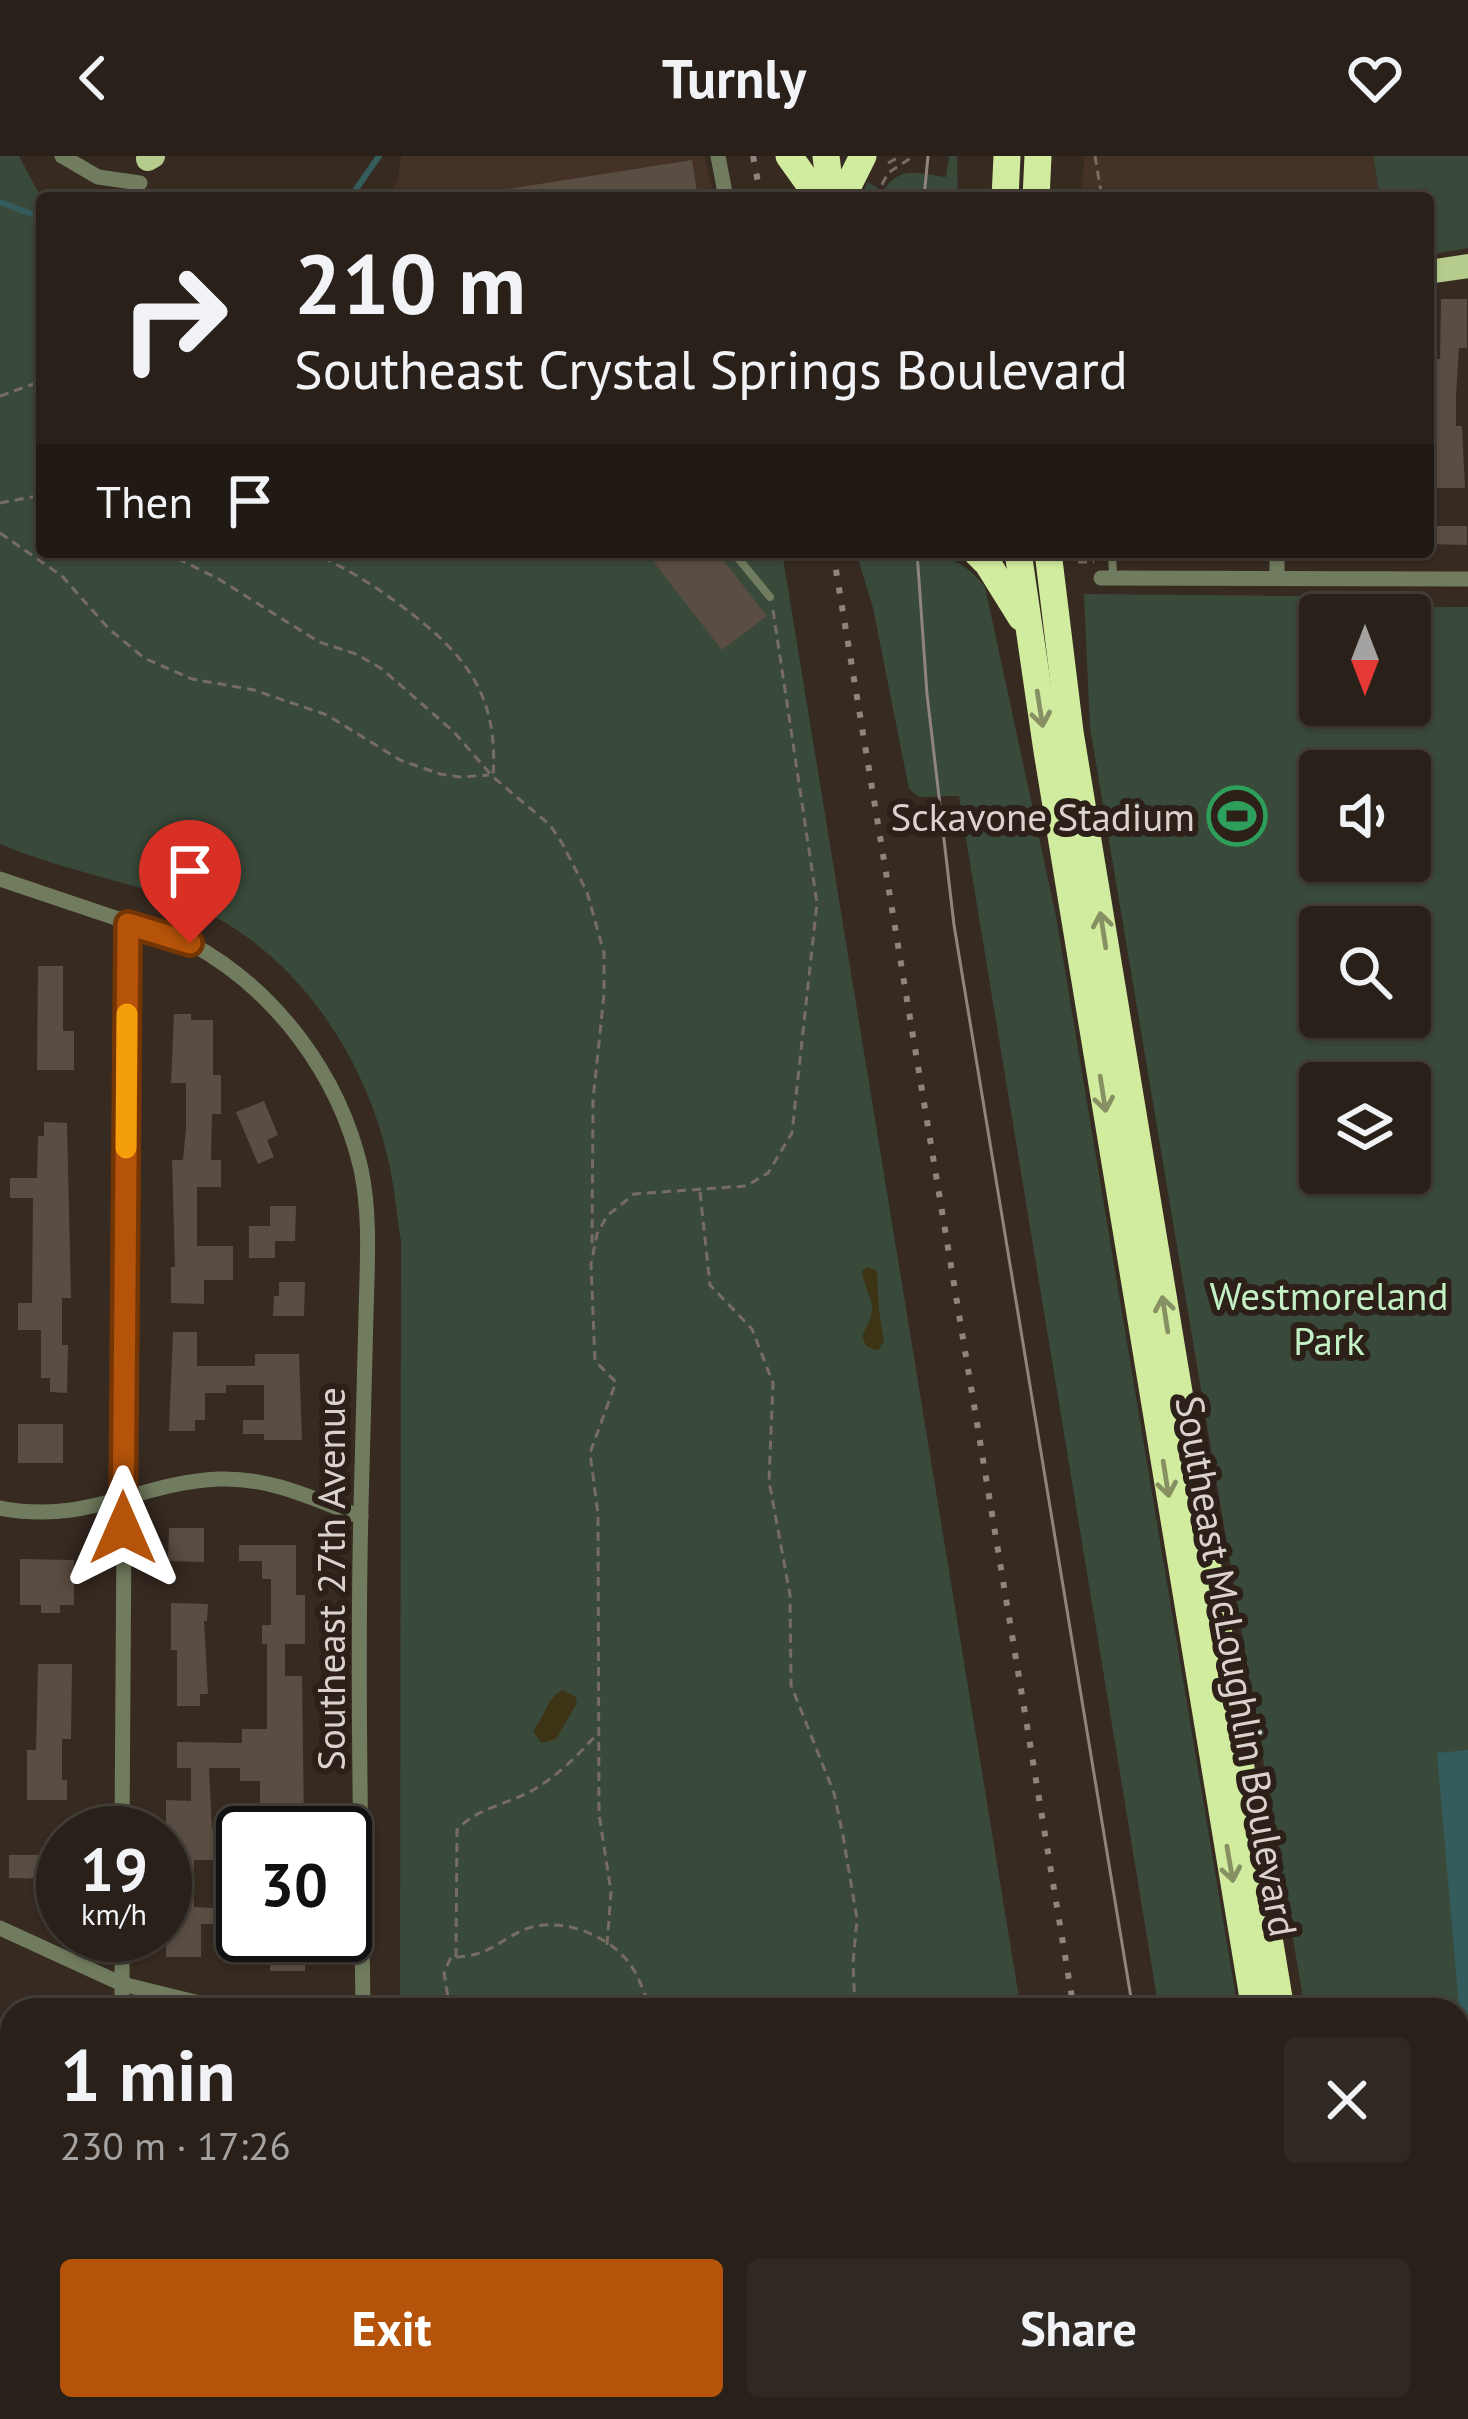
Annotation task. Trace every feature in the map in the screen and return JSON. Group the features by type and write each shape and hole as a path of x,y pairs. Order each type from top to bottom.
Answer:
{"highway":[{"path":"789,156 815,192"},
{"path":"826,156 831,192"},
{"path":"845,192 862,156"},
{"path":"1005,192 1006,156"},
{"path":"1036,192 1039,156"},
{"path":"982,558 1027,627"},
{"name":"Southeast McLoughlin Boulevard","path":"1019,558 1253,1998"},
{"name":"Southeast McLoughlin Boulevard","path":"1049,558 1070,731 1279,1998"}],"main road":[{"path":"1434,271 1468,266"}],"street":[{"path":"62,156 98,177 146,171"},
{"path":"718,156 725,192"},
{"path":"1277,558 1277,578"},
{"path":"1107,578 1468,580"},
{"name":"Southeast 27th Avenue","path":"0,879 213,955 260,992 296,1032 325,1076 349,1130 361,1169 368,1220 361,1517 363,1998"},
{"path":"122,1806 128,924"},
{"path":"0,1508 32,1514 78,1512 183,1484 260,1480 361,1517"},
{"path":"0,1928 122,1984 179,1998"},
{"path":"122,1962 122,1998"}],"lane":[{"path":"738,558 770,597"},
{"path":"1107,578 1111,558"}],"path":[{"path":"878,192 888,173 914,156"},
{"path":"1095,156 1101,192"},
{"path":"0,396 36,383"},
{"path":"0,503 36,496"},
{"path":"0,532 62,577 108,628 144,658 191,679 254,690 327,715 400,760 440,774 492,776"},
{"path":"176,558 319,641 382,669 550,825 587,892 604,952 593,1100 595,1361 616,1382 590,1453 598,1514 599,1814 610,1892 607,1946"},
{"path":"321,558 365,579 437,632 458,654 482,691 492,723 492,776"},
{"path":"592,1249 607,1216 622,1200 650,1191 733,1189 768,1173 792,1133 817,903 795,771 779,628 770,597"},
{"path":"700,1190 710,1286 752,1329 773,1383 769,1480 790,1594 791,1685 834,1792 843,1836 857,1919 854,1998"},
{"path":"456,1957 457,1829 472,1817 531,1792 564,1769 599,1731"},
{"path":"448,1998 444,1973 451,1957 490,1952 518,1932 562,1924 625,1958 645,1998"}],"shaded area":[{"path":"401,156 705,156 713,192 390,192 398,180"},
{"path":"1084,156 1373,156 1379,192 1081,192"}],"green space":[{"path":"0,156 19,156 38,192 36,558 783,558 1019,1998 400,1998 401,1241 379,1125 342,1043 317,1006 253,942 216,917 175,899 0,844"},
{"path":"949,156 957,156 958,192 864,192 867,182 883,191 903,174 946,177"},
{"path":"1373,156 1468,156 1468,248 1434,254 1434,192 1379,192"},
{"path":"858,558 947,558 985,587 1056,916 1236,1998 1157,1998 959,796 919,797 909,789 873,608"},
{"name":"Westmoreland Park","path":"1084,594 1299,596 1299,726 1431,726 1431,607 1468,607 1468,1998 1303,1998 1090,727"}],"sand":[{"path":"868,1267 877,1271 884,1341 878,1351 866,1346 862,1336 872,1308 862,1271"},
{"path":"562,1690 575,1696 577,1703 556,1739 541,1743 533,1731"}],"water":[{"path":"1468,1750 1468,1998 1458,1998 1437,1753"}],"building":[{"path":"692,160 697,192 508,192"},
{"path":"1441,299 1467,299 1467,348 1459,348 1456,396 1465,488 1434,488 1434,382 1436,359 1440,359"},
{"path":"1434,526 1467,526 1467,545 1434,544"},
{"path":"651,558 722,558 767,616 722,650"},
{"path":"38,966 63,966 63,1031 74,1031 74,1070 37,1070"},
{"path":"174,1014 213,1020 213,1075 221,1075 221,1114 212,1114 211,1160 221,1160 221,1187 197,1187 197,1246 233,1246 233,1280 204,1280 204,1304 171,1303 171,1267 175,1267 172,1160 183,1160 186,1128 186,1083 171,1083"},
{"path":"264,1101 278,1135 267,1140 274,1157 258,1164 236,1112"},
{"path":"44,1122 67,1123 71,1298 62,1298 62,1345 68,1345 67,1393 50,1392 50,1378 41,1378 41,1330 18,1330 18,1303 32,1303 33,1198 10,1198 10,1178 37,1178 38,1136 44,1136"},
{"path":"270,1206 296,1206 295,1241 275,1241 275,1258 249,1258 249,1226 270,1226"},
{"path":"279,1282 305,1282 304,1316 273,1316"},
{"path":"173,1332 197,1332 197,1366 255,1366 255,1354 299,1354 302,1440 264,1440 264,1434 243,1434 243,1420 264,1420 264,1385 226,1385 226,1393 205,1393 205,1420 195,1420 195,1431 169,1431"},
{"path":"18,1424 63,1424 63,1463 18,1463"},
{"path":"169,1528 204,1528 204,1562 168,1561"},
{"path":"239,1545 296,1545 296,1595 305,1595 305,1644 285,1644 285,1676 302,1676 304,1806 260,1806 260,1781 240,1781 240,1768 209,1768 216,1860 194,1860 194,1907 214,1908 214,1924 201,1924 201,1957 192,1957 192,1806 166,1806 166,1800 191,1801 191,1768 177,1768 177,1742 242,1743 242,1729 267,1729 267,1644 262,1644 262,1625 271,1625 271,1579 262,1579 262,1561 239,1561"},
{"path":"20,1559 74,1560 74,1605 60,1605 60,1613 41,1613 41,1605 20,1605"},
{"path":"171,1603 208,1604 204,1621 208,1694 200,1694 200,1706 177,1706"},
{"path":"38,1664 72,1664 71,1739 62,1739 67,1800 27,1800 27,1750 36,1750"},
{"path":"9,1855 36,1855 36,1878 9,1878"},
{"path":"270,1962 305,1962 305,1971 270,1971"}],"waterway":[{"path":"354,192 379,156"},
{"path":"0,202 36,216"}],"tram line":[{"path":"925,192 928,156"},
{"path":"917,558 927,694 954,925 1131,1998"}],"railway":[{"path":"753,156 760,192"},
{"path":"834,558 1072,1998"}],"slow traffic":[{"path":"126,1148 127,1014"}],"place":[{"name":"Sckavone Stadium","path":"1237,816"}],"route":[{"path":"123,1528 128,924 190,943"}]}
